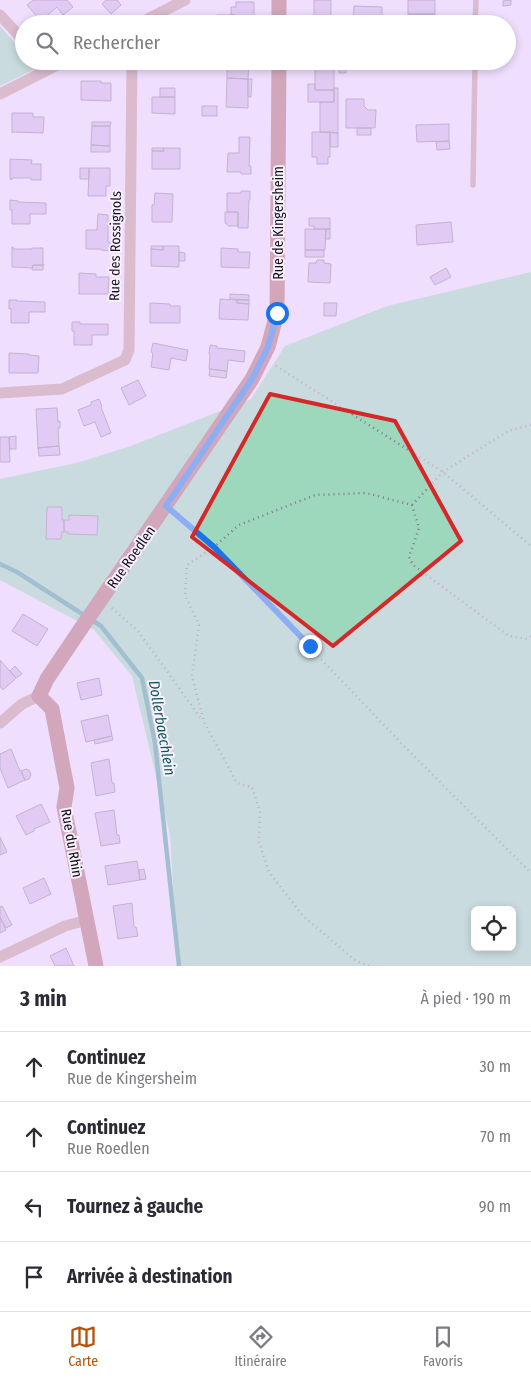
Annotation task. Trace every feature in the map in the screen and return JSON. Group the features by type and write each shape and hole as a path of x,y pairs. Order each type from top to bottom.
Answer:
{"street":[{"path":"156,15 185,0"},
{"path":"279,0 279,15"},
{"path":"0,14 15,32"},
{"path":"0,94 38,70"},
{"name":"Rue des Rossignols","path":"0,393 62,389 125,360 129,350 132,70"},
{"name":"Rue de Kingersheim","path":"252,379 268,347 277,313 279,70"},
{"name":"Rue Roedlen","path":"39,696 47,679 252,379"},
{"path":"0,723 22,704 39,696"},
{"name":"Rue du Rhin","path":"39,696 52,709 67,788 64,807 96,966"},
{"path":"0,958 65,926 87,920"}],"lane":[{"path":"476,0 476,15"},
{"path":"473,186 475,70"}],"path":[{"path":"263,358 443,472 531,546"},
{"path":"412,505 443,472 508,431 531,425"},
{"path":"204,722 192,676 199,625 186,595 187,566 214,547 239,524 315,495 366,493 412,505"},
{"path":"412,505 419,528 409,557 413,565 509,636 527,639 531,636"},
{"path":"166,506 214,547 403,745 531,873"},
{"path":"100,601 138,631 204,722 237,783 252,787 260,812 259,842 270,872 304,916 356,961 369,966"}],"highlighted area":[{"path":"270,394 395,421 461,541 333,646 192,537"}],"green space":[{"path":"0,26 15,43 15,70 33,70 0,86"},
{"path":"531,272 531,966 178,966 170,835 132,676 94,630 0,580 0,479 76,463 128,447 251,399 285,346 387,306"}],"building":[{"path":"33,0 67,0 73,7 63,15 57,7 48,15 36,15 27,5"},
{"path":"106,0 117,0 121,5 111,14 102,4"},
{"path":"314,0 331,0 331,15 314,15"},
{"path":"408,0 435,0 435,14 408,14"},
{"path":"511,0 511,5 503,6 503,1"},
{"path":"236,2 254,2 254,15 231,15 231,7 236,7"},
{"path":"354,6 382,7 382,15 354,15"},
{"path":"408,14 435,14 435,15"},
{"path":"227,70 248,70 248,79 227,78"},
{"path":"315,70 334,70 334,90 315,90"},
{"path":"339,70 346,70 346,73 339,73"},
{"path":"227,78 248,79 248,108 226,107"},
{"path":"248,79 252,79 251,97 248,97"},
{"path":"81,81 111,83 111,101 81,100"},
{"path":"308,84 315,84 315,90 334,90 334,102 308,102"},
{"path":"160,88 175,88 175,97 160,97"},
{"path":"334,88 338,88 338,133 320,132 320,102 334,102"},
{"path":"152,97 175,97 175,114 152,113"},
{"path":"346,99 364,99 364,106 368,110 376,110 375,128 346,128"},
{"path":"202,106 217,106 217,116 202,116"},
{"path":"12,113 33,113 33,117 44,117 43,133 12,133"},
{"path":"92,122 111,122 110,126 92,126"},
{"path":"449,124 449,141 417,142 416,125"},
{"path":"92,126 110,126 110,146 91,145"},
{"path":"357,128 371,128 371,135 357,135"},
{"path":"312,132 330,132 330,157 328,157 328,164 317,164 317,157 312,157"},
{"path":"330,132 338,133 338,147 330,147"},
{"path":"239,137 250,137 249,166 251,166 251,174 227,172 228,153 239,153"},
{"path":"449,141 450,149 437,150 436,142"},
{"path":"91,145 110,146 110,152 91,152"},
{"path":"152,148 163,148 164,151 152,151"},
{"path":"163,148 180,148 180,169 152,169 152,151 164,151"},
{"path":"10,159 32,160 31,164 41,164 41,180 31,180 31,178 10,179"},
{"path":"80,168 89,168 89,179 80,179"},
{"path":"89,168 110,168 110,186 106,186 106,196 88,196"},
{"path":"241,191 250,191 248,228 238,228 238,212 227,212 227,193 241,193"},
{"path":"155,193 173,194 172,222 152,222 152,205 154,205"},
{"path":"10,200 46,203 46,214 30,214 30,224 12,224"},
{"path":"225,212 238,212 238,226 229,226 225,223"},
{"path":"98,214 108,215 110,251 86,249 86,230 97,230"},
{"path":"309,218 330,218 330,229 314,229 314,226 309,226"},
{"path":"451,222 453,242 417,245 416,225"},
{"path":"305,229 326,229 325,250 305,250"},
{"path":"326,229 330,229 330,239 325,239"},
{"path":"151,246 163,246 163,250 151,249"},
{"path":"163,246 179,246 179,267 151,266 151,249 163,250"},
{"path":"12,247 13,249 43,248 44,265 33,265 32,268 12,267"},
{"path":"221,248 238,249 238,252 250,252 249,268 221,267"},
{"path":"305,250 324,250 324,257 305,257"},
{"path":"179,252 185,253 185,261 179,261"},
{"path":"317,260 324,260 324,263 331,264 330,283 308,282 309,263 316,263"},
{"path":"33,265 43,265 43,270 32,270"},
{"path":"446,268 451,277 435,285 430,277"},
{"path":"79,273 96,274 96,277 109,277 108,294 79,294"},
{"path":"230,294 249,295 249,300 230,299"},
{"path":"220,299 237,300 237,303 249,304 248,320 219,319"},
{"path":"9,300 45,302 45,312 29,312 29,323 11,323"},
{"path":"237,300 249,300 249,304 237,303"},
{"path":"150,303 180,306 180,323 150,323"},
{"path":"324,303 337,303 336,316 324,316"},
{"path":"72,322 80,322 80,324 108,324 108,335 92,335 92,345 74,345"},
{"path":"153,343 188,350 186,361 171,358 169,370 151,367"},
{"path":"210,345 217,346 217,348 245,351 244,362 228,360 227,371 209,369"},
{"path":"9,353 39,356 38,373 9,373"},
{"path":"210,369 227,371 226,378 209,376"},
{"path":"138,380 146,396 129,405 121,388"},
{"path":"99,399 111,433 101,437 95,422 84,426 78,410 91,405 91,402"},
{"path":"57,408 58,422 60,421 60,428 58,428 59,446 38,448 36,409"},
{"path":"16,436 16,449 10,449 9,437"},
{"path":"0,437 9,437 10,462 0,462"},
{"path":"59,446 60,455 39,456 38,448"},
{"path":"47,507 62,507 64,532 62,532 61,539 46,539"},
{"path":"69,515 98,516 97,535 68,534 68,532 64,532 64,520 69,520"},
{"path":"23,614 48,629 37,646 12,631"},
{"path":"0,660 16,678 3,690 0,686"},
{"path":"15,666 22,674 16,678 10,671"},
{"path":"99,678 102,695 81,700 77,683"},
{"path":"108,715 112,736 86,742 81,721"},
{"path":"112,736 113,740 95,744 94,740"},
{"path":"11,749 25,780 8,788 0,768 0,754"},
{"path":"109,759 115,792 96,796 91,763"},
{"path":"29,770 31,775 29,779 25,780 21,771"},
{"path":"41,804 50,822 26,835 16,816"},
{"path":"114,810 117,835 119,835 120,843 101,846 95,813"},
{"path":"0,837 7,852 0,855"},
{"path":"137,861 140,880 108,885 105,866"},
{"path":"144,869 146,879 140,880 139,870"},
{"path":"44,878 51,894 30,904 23,888"},
{"path":"132,903 134,927 136,927 138,936 118,939 113,906"},
{"path":"2,906 12,925 6,928 0,917 0,907"},
{"path":"0,917 6,930 0,933"},
{"path":"66,948 74,966 55,966 50,956"}],"waterway":[{"name":"Dollerbaechlein","path":"0,564 17,572 101,626 142,678 155,743 179,966"}],"route":[{"path":"277,313 268,347 252,379 166,506 214,547 310,646"}]}
